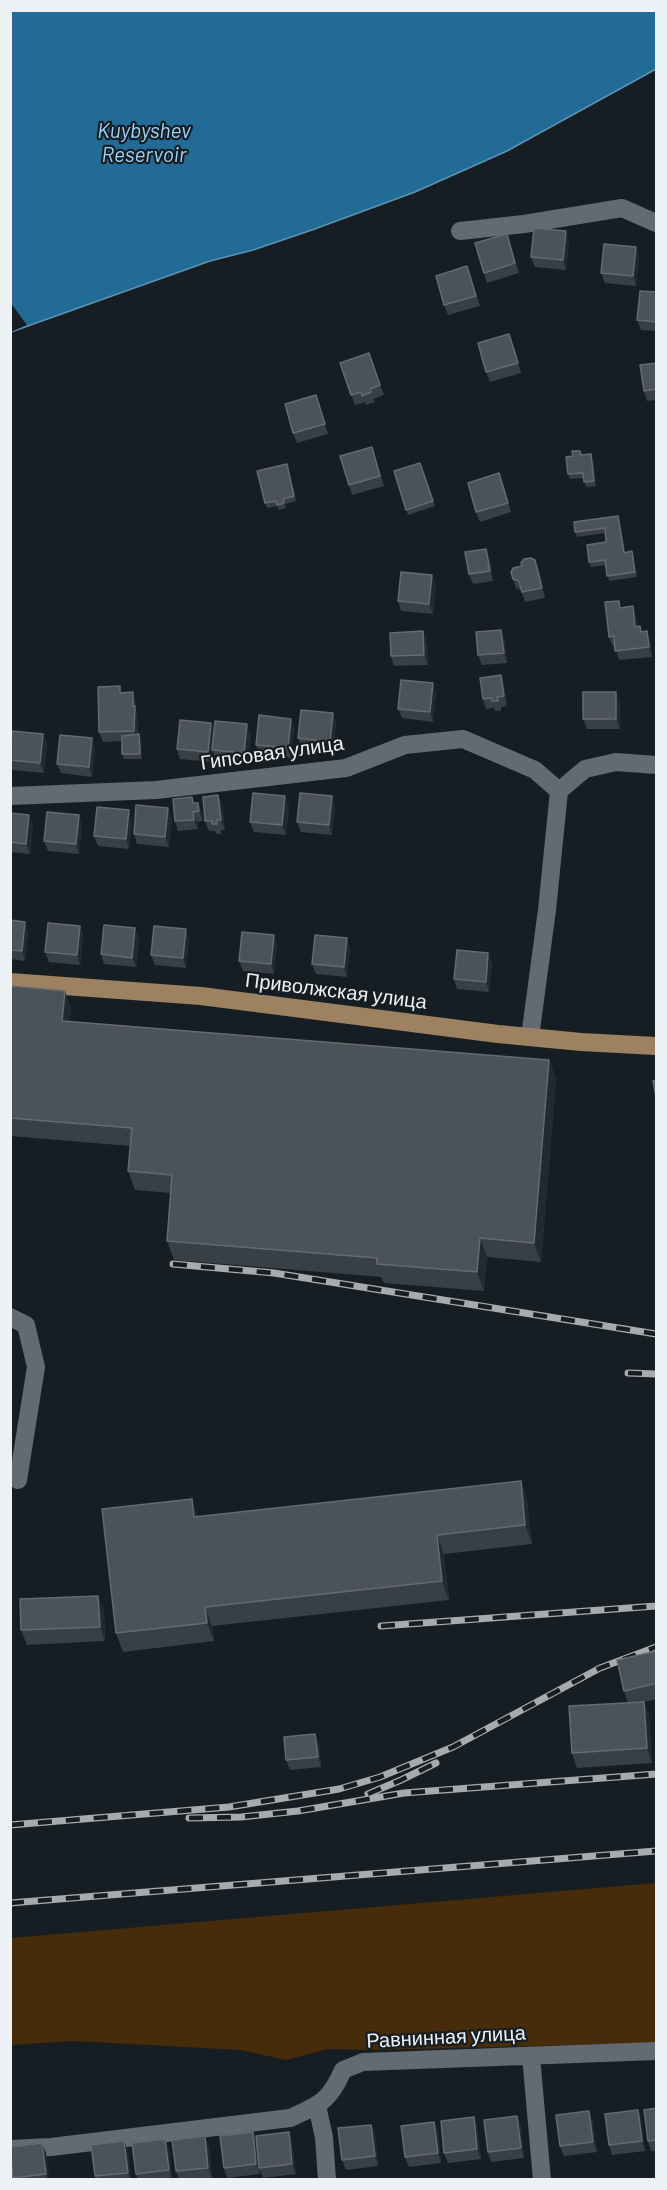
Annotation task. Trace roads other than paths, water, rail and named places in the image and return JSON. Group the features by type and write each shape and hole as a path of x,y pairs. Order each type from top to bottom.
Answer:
{"main road":[{"name":"Приволжская улица","path":"10,982 201,996 530,1037 657,1046"}],"street":[{"path":"460,231 524,224 622,208 657,223"},
{"name":"Гипсовая улица","path":"10,796 156,790 346,768 405,745 463,739 535,770 559,791"},
{"path":"530,1037 547,910 559,791 585,769 616,762 657,765"},
{"path":"10,1317 26,1325 36,1367 18,1480"},
{"name":"Равнинная улица","path":"10,2149 51,2147 290,2118 317,2106 334,2090 343,2070 363,2062 657,2051"},
{"path":"531,2056 542,2180"},
{"path":"317,2106 324,2137 327,2180"}],"water":[{"name":"Kuybyshev Reservoir","path":"11,11 656,11 656,69 507,151 415,192 312,230 253,250 210,261 11,332"}],"railway":[{"path":"173,1264 274,1273 656,1334"},
{"path":"628,1373 656,1374"},
{"path":"381,1626 656,1606"},
{"path":"10,1825 229,1807 339,1789 380,1777 453,1747 600,1668 656,1647"},
{"path":"368,1794 436,1763"},
{"path":"189,1818 241,1817 298,1811 404,1793 656,1774"},
{"path":"10,1903 656,1851"}]}
